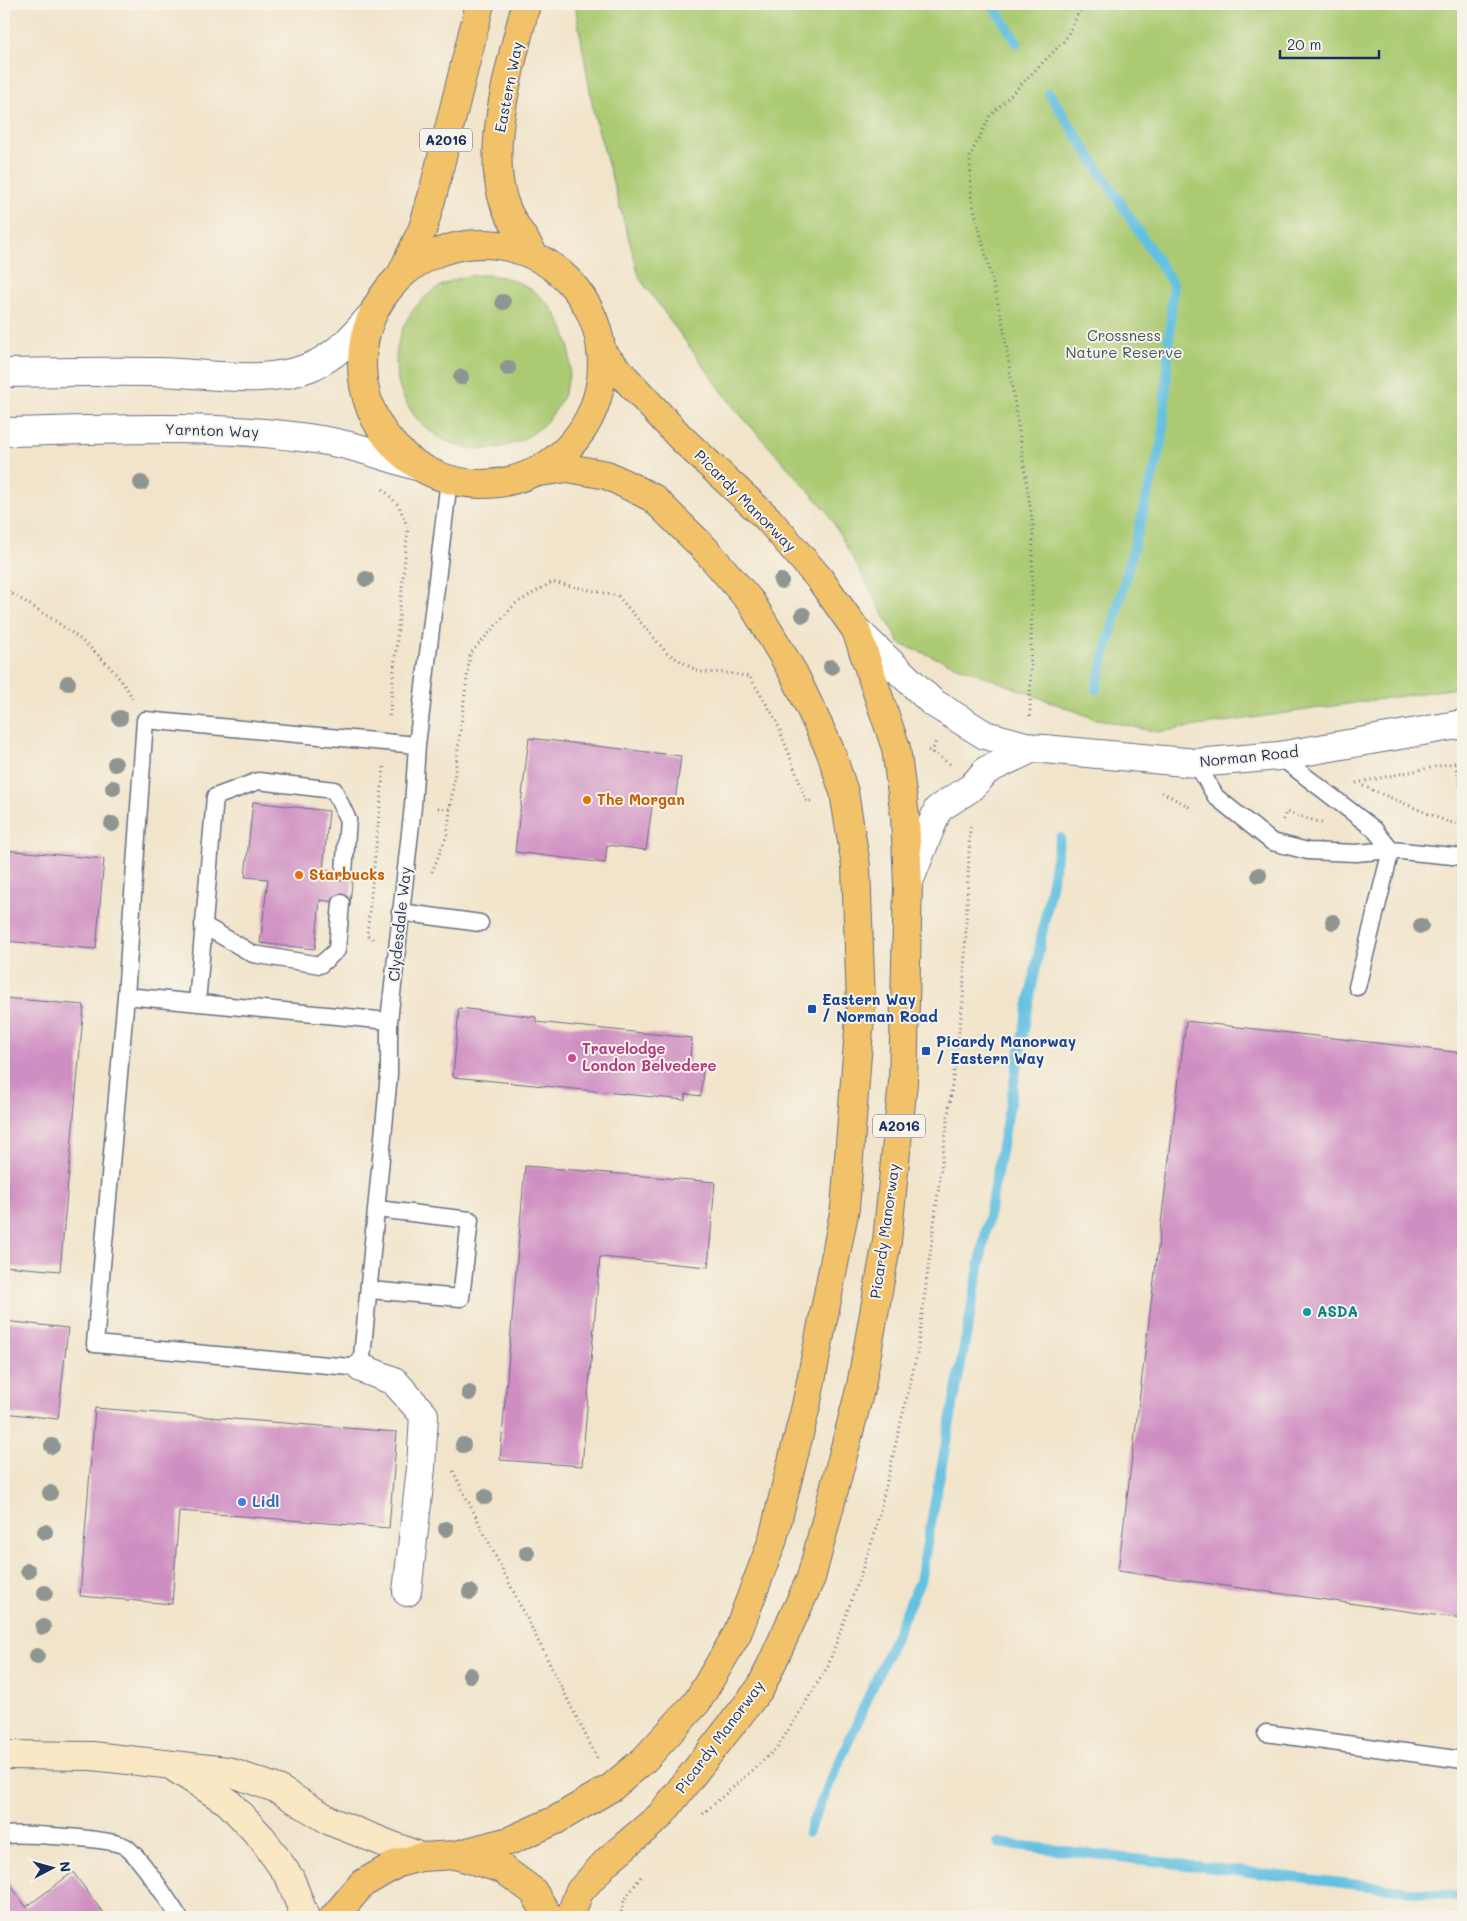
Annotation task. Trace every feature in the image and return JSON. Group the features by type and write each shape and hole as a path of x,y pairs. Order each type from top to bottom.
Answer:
{"main road":[{"name":"A2016","path":"402,273 423,228 433,194 480,4"},
{"name":"Eastern Way","path":"526,4 504,95 498,140 498,176 506,209 532,252"},
{"path":"488,244 532,252 561,272 581,296 594,320 601,352 598,392 590,420 566,452 540,472 510,481 485,485 448,480 416,466 386,437 366,400 361,358 370,317 402,273 428,256 457,246 488,244"},
{"name":"Picardy Manorway","path":"570,1917 579,1892 608,1861 660,1816 761,1687 811,1578 861,1386 887,1241 903,1082 908,884 905,816 896,748 856,630 819,578 768,519 681,438 601,352"},
{"name":"A2016","path":"456,1856 509,1841 556,1820 612,1787 644,1760 697,1702 737,1634 772,1542 808,1396 845,1208 861,1004 856,866 844,792 830,750 785,658 751,602 705,549 653,498 607,475 568,468 540,472"},
{"path":"4,1755 92,1756 227,1771 278,1789 332,1822 420,1857"},
{"path":"170,1764 228,1802 262,1838 290,1878 305,1917"},
{"path":"334,1917 362,1884 398,1863 420,1857 456,1856 503,1869 533,1891 549,1917"}],"street":[{"path":"4,373 87,371 161,372 248,377 281,375 310,367 334,354 352,338 370,317"},
{"name":"Yarnton Way","path":"4,432 139,429 260,431 324,440 416,466"},
{"name":"Norman Road","path":"856,630 932,702 985,734 1057,751 1196,763 1279,756 1463,724"},
{"path":"908,884 938,809 972,787 987,770 1057,751"},
{"path":"361,1368 394,1381 424,1415 421,1468 407,1592"}],"lane":[{"name":"Clydesdale Way","path":"361,1368 370,1290 389,1074 389,1021 413,806 417,745 448,480"},
{"path":"361,1368 95,1344 126,996 146,720 417,745"},
{"path":"1279,756 1374,829 1391,850"},
{"path":"1196,763 1216,797 1272,842 1308,851 1356,853 1391,850 1463,857"},
{"path":"197,1003 215,797 258,781 334,790 348,820 344,872"},
{"path":"1357,988 1391,850"},
{"path":"203,925 253,954 320,965 337,950 341,903"},
{"path":"400,912 480,923"},
{"path":"126,996 389,1021"},
{"path":"370,1290 461,1298 470,1220 377,1209"},
{"path":"1266,1733 1463,1760"},
{"path":"4,1835 103,1841 125,1846 179,1917"}],"path":[{"path":"1030,718 1033,526 1003,324 970,196 970,156 990,116 1065,40 1083,4"},
{"path":"380,485 399,506 408,528 367,935 396,956"},
{"path":"447,835 470,654 515,604 552,582 618,596 666,653 699,672 729,673 750,677 776,720 807,802"},
{"path":"4,589 58,622 104,660 131,694 146,720"},
{"path":"932,753 937,735"},
{"path":"924,748 952,766"},
{"path":"1463,761 1355,783 1448,822 1463,824"},
{"path":"1455,764 1463,794"},
{"path":"451,1469 600,1763"},
{"path":"620,1917 624,1902 645,1869"}],"green space":[{"name":"Crossness Nature Reserve","path":"575,4 1463,4 1463,687 1157,732 1093,718 900,644 827,511 735,409 640,279 594,114"},
{"path":"492,275 516,281 531,289 545,300 556,314 564,329 569,345 569,379 564,395 556,410 545,424 531,435 516,443 500,448 474,449 450,443 435,435 421,424 410,410 402,395 397,379 396,353 402,329 410,314 421,300 435,289 450,281 466,276"}],"building":[{"name":"The Morgan","path":"529,738 681,756 675,802 653,799 646,850 607,845 605,863 515,852"},
{"name":"Starbucks","path":"253,802 329,811 323,870 353,873 350,904 320,900 315,949 260,943 268,879 245,877"},
{"path":"4,850 104,859 96,949 4,941"},
{"path":"4,998 84,1005 60,1271 4,1266"},
{"name":"Travelodge London Belvedere","path":"459,1008 536,1017 536,1022 692,1038 689,1066 703,1068 701,1096 686,1094 685,1100 453,1077"},
{"name":"ASDA","path":"1186,1021 1463,1053 1463,1619 1118,1571"},
{"path":"525,1166 715,1182 708,1267 600,1257 582,1466 500,1460"},
{"path":"4,1321 68,1328 58,1419 4,1413"},
{"path":"95,1408 397,1432 389,1528 179,1511 172,1604 80,1596"},
{"path":"73,1872 106,1917 4,1917 4,1876 26,1907"}],"waterway":[{"path":"992,4 1017,43"},
{"path":"1049,93 1173,284 1162,441 1096,689"},
{"path":"808,1832 920,1581 1060,838"},
{"path":"998,1843 1463,1897"}],"place":[{"name":"The Morgan","path":"587,800"},
{"name":"Starbucks","path":"299,875"},
{"name":"Eastern Way / Norman Road","path":"812,1009"},
{"name":"Picardy Manorway / Eastern Way","path":"926,1051"},
{"name":"Travelodge London Belvedere","path":"572,1058"},
{"name":"ASDA","path":"1307,1312"},
{"name":"Lidl","path":"242,1502"}]}
